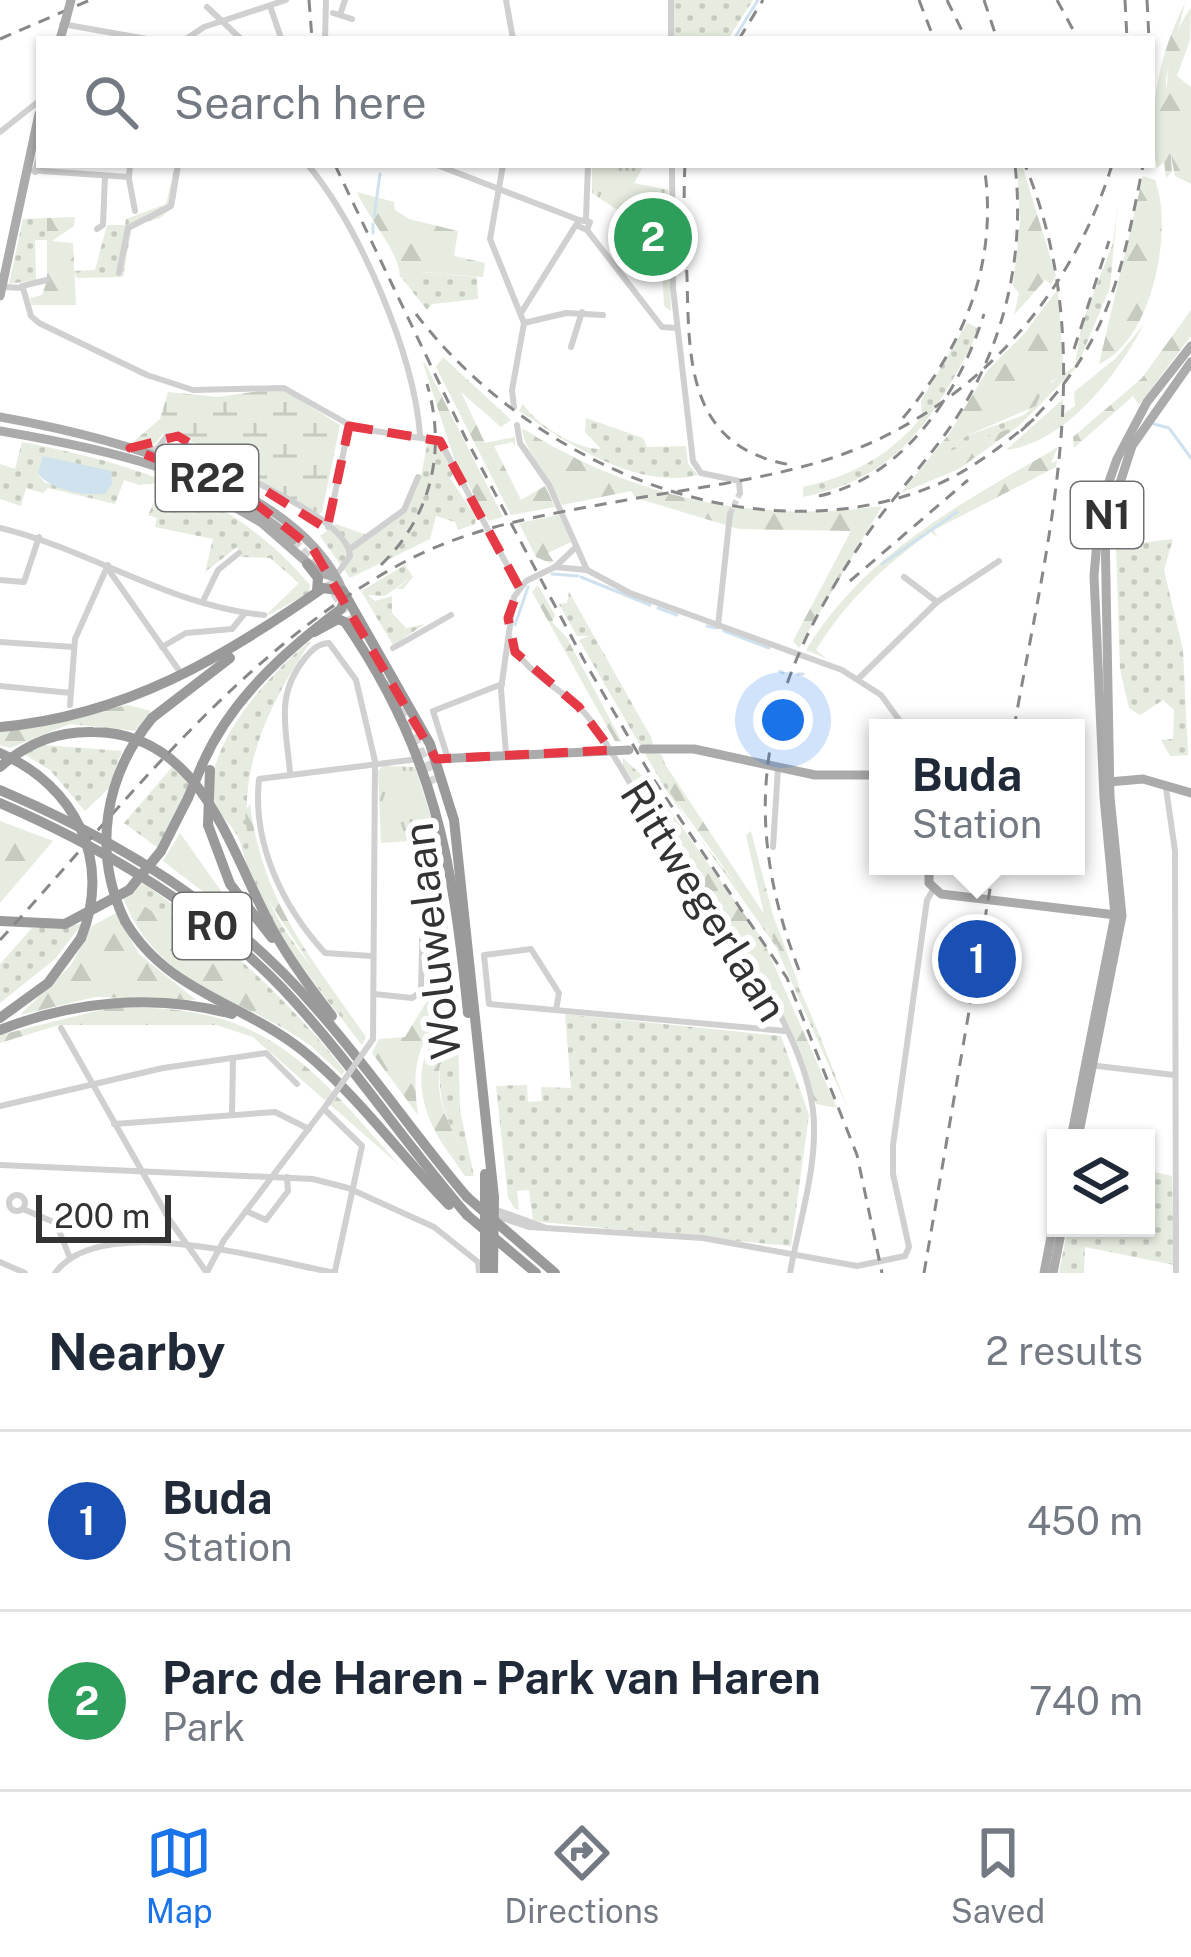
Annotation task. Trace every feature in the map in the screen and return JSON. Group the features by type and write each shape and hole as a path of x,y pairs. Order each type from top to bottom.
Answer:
{"highway":[{"name":"R22","path":"308,564 320,588"},
{"path":"387,681 347,621 344,594 320,588 152,718 118,773 105,830 112,889 125,921 171,976 269,1029 313,1059 445,1201 467,1215"},
{"name":"Woluwelaan","path":"344,594 435,759 460,849 494,1212 484,1270"},
{"path":"0,921 65,924 129,890 161,851 230,712 314,632 347,621"},
{"name":"Woluwelaan","path":"347,621 412,736 435,759 458,917"},
{"path":"0,727 130,699 261,634"},
{"path":"0,767 39,742 70,733 109,732 158,749 203,792 287,954"},
{"path":"0,753 53,785 84,833 93,892 81,938 48,983 0,1018"},
{"path":"206,768 208,825 230,884 343,1030 343,1039"},
{"name":"Woluwelaan","path":"435,783 455,875 485,1177 484,1270"},
{"name":"R0","path":"0,790 100,837 202,902 267,956 343,1039 467,1197 555,1273"},
{"name":"R0","path":"0,802 120,862 244,952 303,1011 467,1215 536,1273"},
{"path":"0,1030 63,1010 130,1002 212,1009 269,1029"}],"main road":[{"path":"65,27 71,0"},
{"path":"1,290 36,153"},
{"name":"N1","path":"1077,1129 1119,916 1094,555 1100,507 1117,459 1147,402 1191,346"},
{"name":"N1","path":"1107,783 1103,572 1108,513 1142,428 1191,362"},
{"name":"Woluwelaan","path":"0,418 130,448 245,495 307,542 344,594"},
{"name":"R22","path":"0,431 167,473 231,497 293,540"},
{"name":"R22","path":"167,473 262,523 308,564 334,577"},
{"path":"643,749 694,749 822,776 869,775"},
{"path":"435,759 629,750"},
{"path":"1107,783 1143,779 1191,793"},
{"path":"930,875 933,890 1119,916"},
{"path":"1044,1273 1051,1237"},
{"path":"1053,1273 1060,1237"}],"street":[{"path":"192,36 286,0"},
{"path":"328,0 333,15"},
{"path":"327,36 333,15 346,0"},
{"path":"506,0 512,36"},
{"path":"669,0 671,36"},
{"path":"270,6 280,34"},
{"path":"207,7 238,36"},
{"path":"333,15 352,19"},
{"path":"65,27 126,36"},
{"path":"0,132 36,102"},
{"path":"130,168 135,211"},
{"path":"119,273 128,228 171,206 177,168"},
{"path":"310,168 353,228 414,391 420,435"},
{"path":"445,168 582,223 662,327 677,328"},
{"path":"502,168 492,249 524,323 512,390 514,407"},
{"path":"521,313 582,223 588,168"},
{"path":"672,168 677,328 694,465 701,472 736,478 740,494"},
{"path":"31,171 67,169 129,177"},
{"path":"97,229 103,225 105,175"},
{"path":"1,290 47,280"},
{"path":"20,287 34,320 156,378 202,392 284,388 349,426 420,435 446,446 519,587"},
{"path":"524,323 582,312 603,315"},
{"path":"571,347 582,312"},
{"path":"517,425 520,442 537,463 587,570"},
{"path":"328,527 349,426"},
{"path":"130,448 156,450 166,436 178,436 191,451 263,483 343,536 350,549 347,564 334,577"},
{"path":"350,549 404,510 418,477"},
{"path":"718,626 730,514"},
{"path":"0,528 39,537 203,601 263,615"},
{"path":"0,580 24,582 39,537"},
{"path":"507,758 502,684 510,639 508,619 519,587 554,567 576,547"},
{"path":"203,601 218,570 239,553"},
{"path":"858,679 937,602 999,561"},
{"path":"108,566 178,669"},
{"path":"70,705 74,647 108,566"},
{"path":"554,567 587,570 630,593 858,679 881,695 898,719"},
{"path":"904,578 937,602"},
{"path":"320,588 347,621"},
{"path":"162,647 186,633 232,629 245,613"},
{"path":"393,648 451,615"},
{"name":"Rittwegerlaan","path":"510,639 531,670 587,715 745,956 785,1031 811,1098 814,1129 790,1273"},
{"path":"0,642 74,647"},
{"path":"61,1028 140,1168 207,1273 246,1211 373,1039 374,761 356,680 342,655 326,642 303,662 282,696 290,772"},
{"name":"Woluwelaan","path":"435,759 433,712 502,684"},
{"path":"0,686 71,693"},
{"path":"398,760 409,752 412,736"},
{"path":"373,956 325,953 290,910 265,846 257,786 262,776 374,761 435,759"},
{"path":"773,847 778,768"},
{"path":"1163,786 1174,851 1176,1273"},
{"path":"374,994 412,998 421,992 424,860"},
{"path":"494,1212 547,1228 671,1235 869,1267 905,1256 909,1246 894,1176 893,1145 927,900 933,890"},
{"path":"556,1010 559,993 531,949 484,955 489,1004 785,1031"},
{"path":"0,1106 266,1053 297,1084"},
{"path":"232,1114 233,1058"},
{"path":"1089,1065 1174,1075"},
{"path":"55,1273 70,1258 126,1244 188,1245 335,1273 361,1141 326,1106"},
{"path":"114,1124 275,1112 310,1129"},
{"path":"0,1165 274,1176 352,1190 434,1227 484,1270"},
{"path":"246,1211 266,1220 288,1191 287,1177"},
{"path":"23,1209 56,1223 70,1258"},
{"path":"0,1262 25,1273"}],"highlighted area":[{"path":"349,426 440,441 519,587 508,618 515,652 579,707 611,750 436,759 313,549 245,495 130,448 178,436 327,529"}],"green space":[{"path":"674,0 753,0 730,36 674,36"},
{"path":"1185,3 1166,79 1172,172 1166,178 1164,162 1157,168 1155,154 1155,101 1168,44"},
{"path":"1191,8 1190,40 1177,76 1191,87 1191,184 1175,176 1167,91 1173,46"},
{"path":"174,168 180,168 174,206 160,218 132,226 123,277 77,278 73,271 95,270 107,225 125,225 126,219 166,204"},
{"path":"592,168 642,168 634,183 668,190 671,311 664,306 662,266 634,235 631,219 592,193"},
{"path":"1017,168 1023,168 1056,276 1051,284 1045,280 1014,315 1019,293 1013,286 1020,222"},
{"path":"1143,176 1155,180 1160,201 1160,254 1154,282 1133,333 1099,364"},
{"path":"357,192 394,202 395,210 409,219 458,231 454,256 485,263 483,277 423,272 422,279 400,277 394,256"},
{"path":"1118,203 1110,287 1077,367 1021,424 943,454 966,436 1024,415 1038,402 1041,356 1051,383 1075,366 1081,326 1113,243"},
{"path":"75,217 74,226 52,241 73,243 76,305 31,305 30,298 42,295 47,281 47,218"},
{"path":"47,218 47,240 35,240 36,280 9,284 23,219"},
{"path":"422,272 477,277 478,299 432,304 427,310 401,277 421,279"},
{"path":"1058,289 1064,376 1047,383 1041,357 1042,391 1036,406 966,436 943,454 1021,424 959,469 901,493 949,434 987,371 1024,334"},
{"path":"1191,310 1191,336 1139,405 1133,396 1074,448 1073,437 1142,378"},
{"path":"967,323 978,328 972,344 941,399 907,443 863,476 803,497 803,487 868,463 909,431 922,417 921,401"},
{"path":"1144,324 1088,403 1049,434 1006,450 1063,399 1062,415 1075,406 1074,392 1116,358"},
{"path":"443,357 511,420 501,427 461,392 485,443 515,437 515,447 513,442 494,446 521,500 545,486 555,507 511,515 436,367"},
{"path":"423,363 503,517 488,521 454,458"},
{"path":"286,391 340,425 322,512 316,516 180,432 163,434 155,444 133,442 160,419 168,392 218,397"},
{"path":"523,404 558,434 591,448 601,449 585,432 586,418 643,438 647,447 686,446 688,464 698,475 651,476 604,461 559,437 519,411"},
{"path":"522,428 606,472 694,500 787,511 882,506 799,648 793,641 851,531 739,529 636,498 631,491 562,505 527,446"},
{"path":"428,438 440,444 456,469 450,478 470,508 477,508 475,524 458,530 455,522 436,516 430,539 350,578 320,536 336,524 367,535 396,516 418,485"},
{"path":"22,442 104,461 143,473 180,488 249,527 310,585 309,593 263,618 299,583 270,558 241,557 237,547 205,572 213,539 155,527 157,518 148,515 164,482 139,485 124,480 115,504 48,488 43,493 26,488 21,506 0,499 0,464 15,469","holes":["43,456 111,472 105,494 45,483 38,474"]},
{"path":"1058,447 1051,463 1057,461 1056,467 934,530 937,537 931,532 882,571 853,600 816,650 827,659 806,650 857,585 918,533"},
{"path":"559,515 571,542 548,553 554,562 550,563 536,557 519,523"},
{"path":"1173,539 1164,570 1183,650 1188,755 1170,756 1161,740 1173,739 1174,710 1163,700 1140,715 1129,708 1120,669 1116,546"},
{"path":"405,565 413,577 403,589 397,589 410,578 385,596 368,595 375,601 392,596 392,613 406,628 425,624 393,645 361,591"},
{"path":"538,585 555,615 552,622 567,638 622,742 615,741 532,592"},
{"path":"569,592 651,737 653,744 643,749 662,755 665,764 660,764 682,811 786,961 848,1109 776,947 666,790 579,640 589,636 577,636 559,604 567,603"},
{"path":"312,640 268,717 255,754 248,828 255,866 271,905 342,1006 362,1045 274,923 239,839 213,798 219,756 244,710"},
{"path":"128,705 151,711 135,731 70,724 10,748 0,745 0,731"},
{"path":"44,745 122,751 109,788 85,811 50,770 24,754"},
{"path":"623,758 651,784 763,940 837,1108 816,1104 761,973 623,766"},
{"path":"660,764 665,764 764,914 746,835 751,831 773,915 800,988 768,929 671,794"},
{"path":"173,766 190,782 158,848 124,823"},
{"path":"383,766 415,767 438,839 381,843 378,771"},
{"path":"250,804 256,839 278,900 309,955 366,1037 362,1045 258,884 250,864 245,811"},
{"path":"0,821 53,841 0,903"},
{"path":"180,833 231,905 227,910 163,861"},
{"path":"439,856 458,1003 433,1027 420,1052 418,1115 372,1053 379,1039 405,1037 427,1001 426,862"},
{"path":"143,883 275,993 323,1044 345,1071 342,1075 311,1046 317,1040 233,965 138,902 127,907 123,898"},
{"path":"138,902 233,965 318,1039 311,1046 184,974 143,935 127,907"},
{"path":"116,913 139,954 196,1000 95,997 20,1015 71,965 92,926"},
{"path":"82,924 55,959 0,1003 0,964 32,928"},
{"path":"108,1008 161,1008 205,1015 276,1044 336,1095 399,1165 253,1037 217,1025 59,1025 0,1043 0,1035"},
{"path":"565,1014 781,1036 809,1115 791,1246 541,1222 533,1220 529,1190 517,1191 519,1210 515,1209 508,1197 496,1086 527,1085 528,1102 542,1101 541,1087 571,1088"},
{"path":"444,1032 458,1037 460,1110 474,1176 465,1176 451,1156 461,1145 441,1093 444,1038 435,1036"},
{"path":"435,1036 448,1045 439,1070 440,1096 461,1145 451,1156 423,1098 422,1067"},
{"path":"1155,1172 1172,1176 1174,1265 1085,1247 1084,1273 1059,1273 1066,1237 1155,1237"}],"water":[{"path":"43,456 111,471 112,484 105,494 59,488 38,473"}],"waterway":[{"path":"736,36 758,0"},
{"path":"374,217 380,174"},
{"path":"373,224 373,233"},
{"path":"1154,424 1169,428 1191,458"},
{"path":"882,564 957,512"},
{"path":"552,574 578,576"},
{"path":"581,577 650,605"},
{"path":"515,625 528,587"},
{"path":"658,608 677,615"},
{"path":"707,626 715,628"},
{"path":"724,631 769,648"},
{"path":"798,674 803,674"},
{"path":"437,864 441,985"}],"tunnel":[{"path":"730,514 740,493"},
{"path":"293,540 321,571 354,624"},
{"path":"387,681 435,783"}],"railway":[{"path":"0,39 90,0"},
{"path":"309,0 312,36"},
{"path":"741,36 763,0"},
{"path":"919,0 933,36"},
{"path":"947,0 965,36"},
{"path":"984,0 996,36"},
{"path":"1057,0 1076,36"},
{"path":"1125,0 1127,36"},
{"path":"1147,0 1149,36"},
{"path":"336,168 465,437 586,664 650,774 787,978 857,1155 882,1273"},
{"path":"685,168 689,339 701,396 713,420 732,440 757,455 792,465"},
{"path":"903,418 944,361 972,300 986,235 984,168"},
{"path":"799,970 779,908 768,849 766,793 772,739 786,686 837,581 873,526 946,433 982,372 1013,271 1015,168"},
{"path":"1016,719 1052,516 1064,374 1060,304 1048,234 1026,168"},
{"path":"0,940 136,787 232,689 338,603 395,567 449,542 505,524 809,465 884,436 930,411 1009,344 1042,304 1094,214 1111,168"},
{"path":"1021,431 1050,401 1092,341 1127,243 1142,168"},
{"path":"1074,349 1109,241"},
{"path":"416,314 464,367 519,414 582,454 650,484 721,504 793,511 866,506 949,479 1034,419"},
{"path":"819,496 877,471 924,428 960,374 984,314"},
{"path":"381,565 412,525 430,481 435,434 427,384"},
{"path":"850,581 968,480"},
{"path":"924,1273 992,875"}],"place":[{"name":"Parc de Haren - Park van Haren","path":"653,237"},
{"name":"Buda","path":"977,959"}]}
